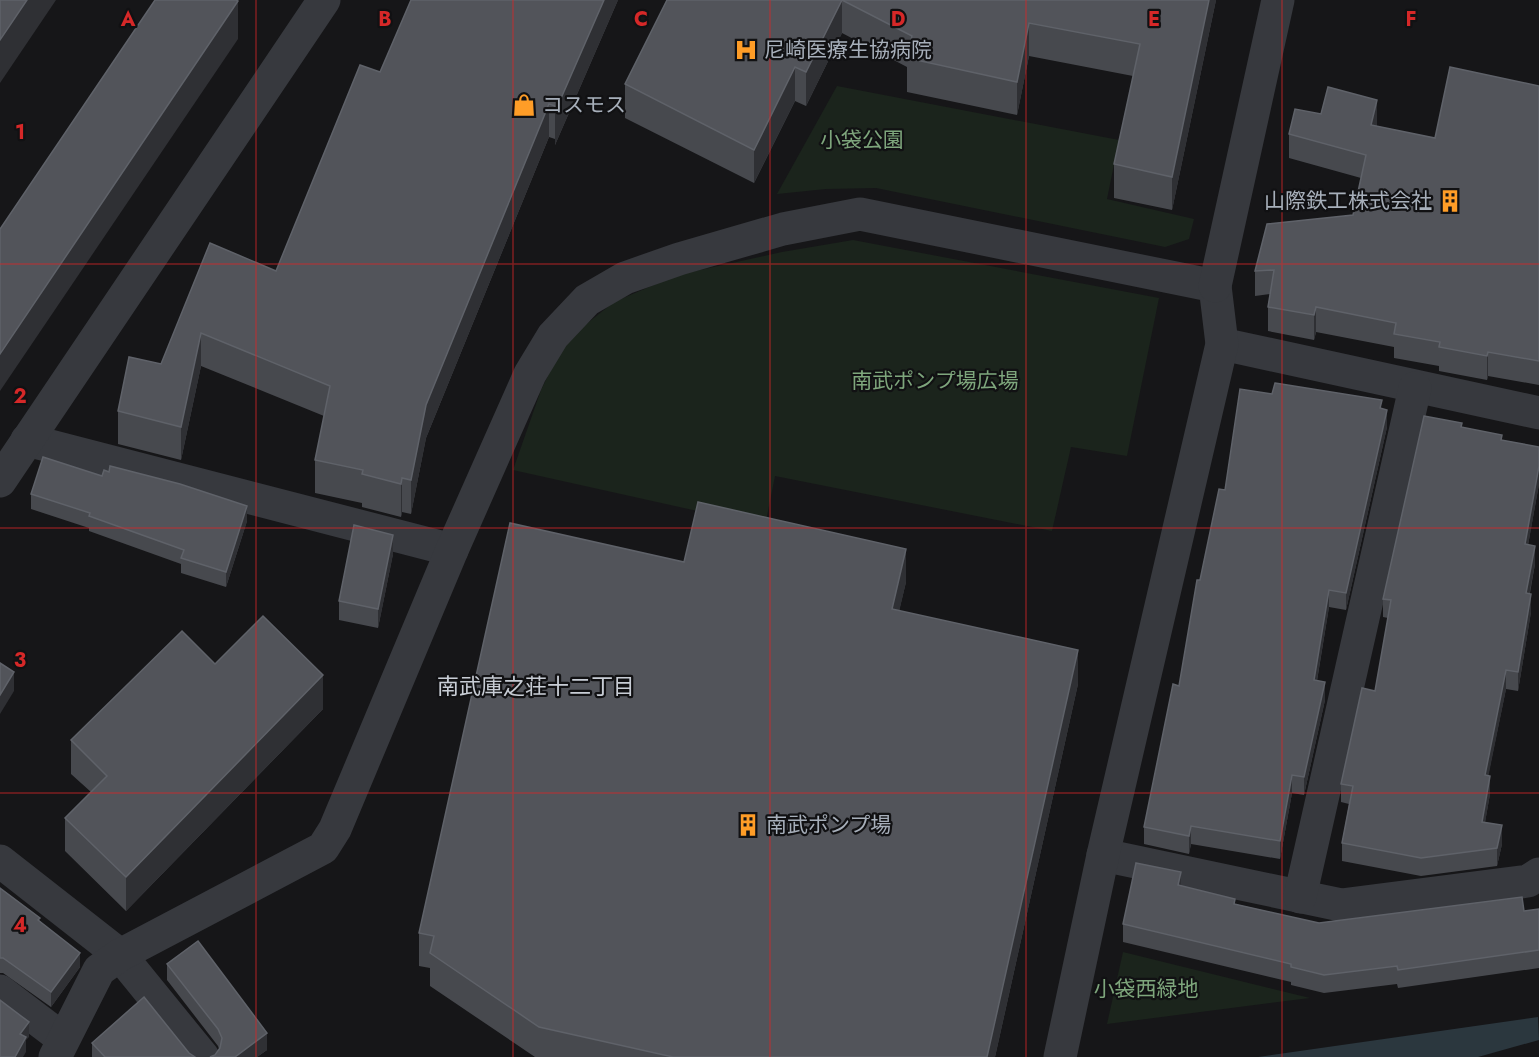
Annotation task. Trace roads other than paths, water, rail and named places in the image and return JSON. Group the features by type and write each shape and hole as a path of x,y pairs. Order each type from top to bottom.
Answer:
{"street":[{"path":"0,481 324,0"},
{"path":"1060,1057 1103,855 1222,344 1215,286 1278,0"},
{"path":"0,991 61,1051 99,970 120,955 323,848 335,829 452,550 530,374 553,336 587,300 625,278 668,263 783,229 861,214 1215,286"},
{"path":"1222,344 1415,388 1539,413"},
{"path":"1300,897 1415,388"},
{"path":"27,440 452,550"},
{"path":"1103,855 1341,905 1528,881 1539,874"},
{"path":"0,861 120,955 203,1057"}],"place":[{"name":"尼崎医療生協病院","path":"746,50"},
{"name":"コスモス","path":"524,105"},
{"name":"山際鉄工株式会社","path":"1450,201"},
{"name":"南武ポンプ場","path":"748,825"}],"district":[{"name":"南武庫之荘十二丁目","path":"536,686"}],"park label":[{"name":"小袋公園","path":"862,140"},
{"name":"南武ポンプ場広場","path":"935,381"},
{"name":"小袋西緑地","path":"1146,989"}]}
